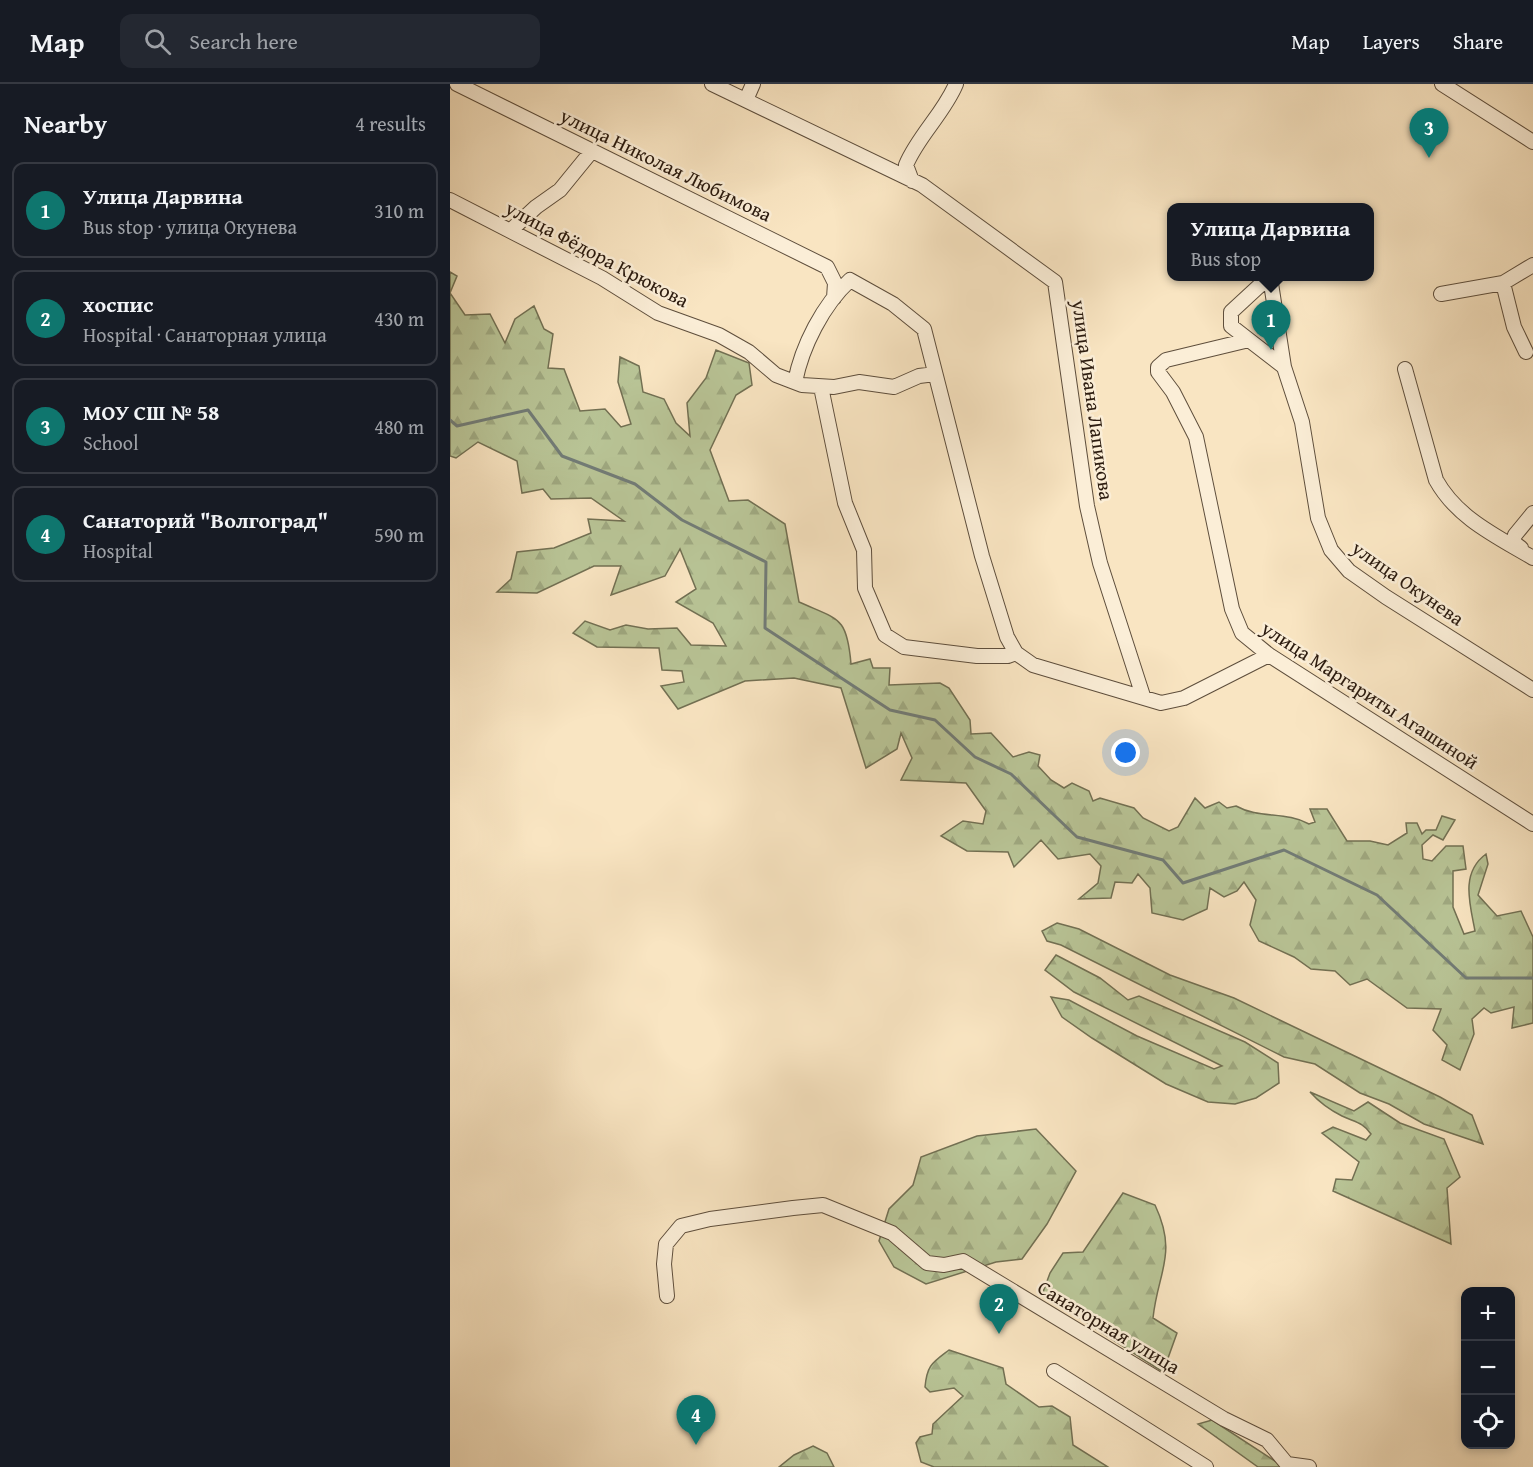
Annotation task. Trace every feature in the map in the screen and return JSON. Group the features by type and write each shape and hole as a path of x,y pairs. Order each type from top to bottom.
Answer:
{"street":[{"name":"улица Николая Любимова","path":"457,84 827,267 835,283 834,298"},
{"name":"улица Ивана Лапикова","path":"712,84 931,191 1055,282 1087,506 1110,597 1143,696"},
{"path":"746,100 753,84"},
{"path":"885,168 900,168 908,159 932,126 956,84"},
{"path":"1442,84 1533,142"},
{"path":"511,230 536,207 560,190 591,152"},
{"path":"908,159 906,165 912,181"},
{"name":"улица Фёдора Крюкова","path":"450,200 602,278 658,313 719,335 749,352 776,375 795,382 821,387 859,382 894,387 920,376 935,374"},
{"path":"1442,294 1503,283 1533,265"},
{"path":"795,382 807,343 834,298 850,280 893,304 924,329 982,556 1007,637 1016,653 1033,665 1161,703 1174,702 1269,656"},
{"path":"1266,281 1231,312 1231,326 1284,367"},
{"name":"улица Окунева","path":"1271,281 1284,367 1302,422 1318,518 1326,540 1339,562 1386,597 1533,690"},
{"path":"1503,283 1514,327 1527,352"},
{"name":"улица Маргариты Агашиной","path":"1249,340 1166,360 1158,367 1158,372 1186,415 1196,438 1212,522 1237,623 1242,633 1269,656 1533,824"},
{"path":"1405,369 1436,480 1452,504 1469,519 1533,557"},
{"path":"821,387 845,503 864,550 865,588 885,635 904,647 977,656 1008,656 1016,653"},
{"path":"1494,535 1511,539 1533,513"},
{"path":"1515,535 1513,542 1533,557"},
{"name":"Санаторная улица","path":"667,1296 664,1264 666,1244 681,1226 710,1219 823,1205 892,1233 927,1263 945,1265 963,1261 993,1277 1030,1304 1090,1337 1224,1419 1267,1440 1287,1464 1309,1467"},
{"path":"1054,1371 1206,1467"}],"green space":[{"path":"450,272 457,276 450,293"},
{"path":"450,293 465,315 490,314 505,343 515,319 534,306 544,329 553,334 548,368 564,369 580,411 605,409 621,427 631,424 618,382 620,357 639,366 643,392 664,399 676,423 690,436 687,403 706,378 716,350 749,363 752,385 736,395 710,450 729,501 748,500 785,524 799,602 838,622 847,637 851,664 870,659 873,668 890,668 889,685 940,683 949,688 970,720 971,734 991,733 1013,757 1029,752 1040,755 1038,766 1051,780 1064,788 1072,783 1089,791 1093,801 1100,798 1134,808 1143,818 1169,831 1178,827 1195,798 1205,808 1219,802 1227,808 1236,806 1309,824 1315,822 1310,809 1327,809 1347,841 1370,841 1388,845 1407,833 1406,823 1417,823 1422,834 1426,830 1436,830 1442,816 1455,820 1443,840 1433,835 1422,845 1423,859 1432,861 1446,846 1463,846 1466,869 1453,871 1453,907 1464,934 1475,931 1469,900 1470,880 1473,870 1486,854 1488,864 1478,895 1497,916 1521,911 1533,937 1533,1023 1512,1028 1514,1007 1491,1013 1484,1008 1472,1019 1474,1034 1460,1070 1442,1060 1447,1045 1433,1030 1441,1009 1407,1008 1367,979 1350,985 1335,971 1311,969 1294,957 1259,941 1250,925 1256,900 1244,882 1237,891 1224,897 1210,888 1207,909 1183,920 1152,913 1150,888 1138,874 1132,883 1115,882 1111,898 1079,899 1098,883 1101,866 1090,854 1058,859 1041,840 1014,867 1008,852 967,851 941,836 963,821 983,824 986,811 966,783 901,780 912,758 901,733 897,749 866,768 841,688 794,678 745,681 678,709 661,686 684,682 682,671 662,670 659,648 597,647 573,633 585,621 610,630 626,625 648,629 677,628 691,645 726,646 713,623 676,602 696,589 680,549 665,576 611,595 621,566 594,566 537,593 497,592 511,579 517,552 554,548 591,533 588,519 624,521 591,498 551,499 543,489 522,493 517,461 478,442 456,458 450,456"},
{"path":"1057,923 1079,929 1170,975 1234,998 1440,1097 1472,1115 1483,1144 1424,1124 1389,1104 1360,1093 1315,1064 1284,1057 1061,945 1047,941 1042,931"},
{"path":"1056,955 1100,978 1128,1000 1139,996 1245,1042 1278,1063 1279,1083 1256,1098 1235,1104 1208,1102 1166,1084 1062,1017 1051,997 1069,1000 1137,1036 1214,1069 1222,1066 1074,992 1045,970"},
{"path":"1310,1092 1354,1111 1368,1102 1400,1123 1444,1139 1460,1177 1447,1188 1451,1244 1333,1191 1336,1179 1352,1180 1359,1162 1322,1133 1333,1127 1366,1140 1371,1134 1361,1125 1329,1108"},
{"path":"1036,1129 1076,1171 1047,1224 1022,1259 996,1262 926,1284 894,1267 879,1241 889,1209 913,1185 921,1157 977,1136"},
{"path":"1123,1193 1155,1205 1162,1222 1166,1250 1153,1318 1177,1333 1163,1372 1043,1292 1050,1273 1063,1253 1083,1252"},
{"path":"949,1350 1003,1368 1006,1384 1039,1407 1052,1406 1070,1417 1073,1445 1108,1467 934,1467 921,1462 916,1443 920,1437 932,1434 933,1424 963,1396 954,1388 930,1392 925,1387 931,1365"},
{"path":"1212,1420 1284,1467 1258,1467 1198,1424"},
{"path":"813,1446 827,1453 834,1467 779,1467 794,1455"}],"waterway":[{"path":"450,420 457,426 528,410 562,456 635,484 682,520 766,562 765,628 890,710 935,720 975,757 1011,774 1077,837 1163,860 1183,883 1284,850 1377,895 1466,978 1533,978"}],"place":[{"name":"МОУ СШ № 58","path":"1429,158"},
{"name":"Улица Дарвина","path":"1271,350"},
{"name":"хоспис","path":"999,1334"},
{"name":"Санаторий \"Волгоград\"","path":"696,1445"}]}
